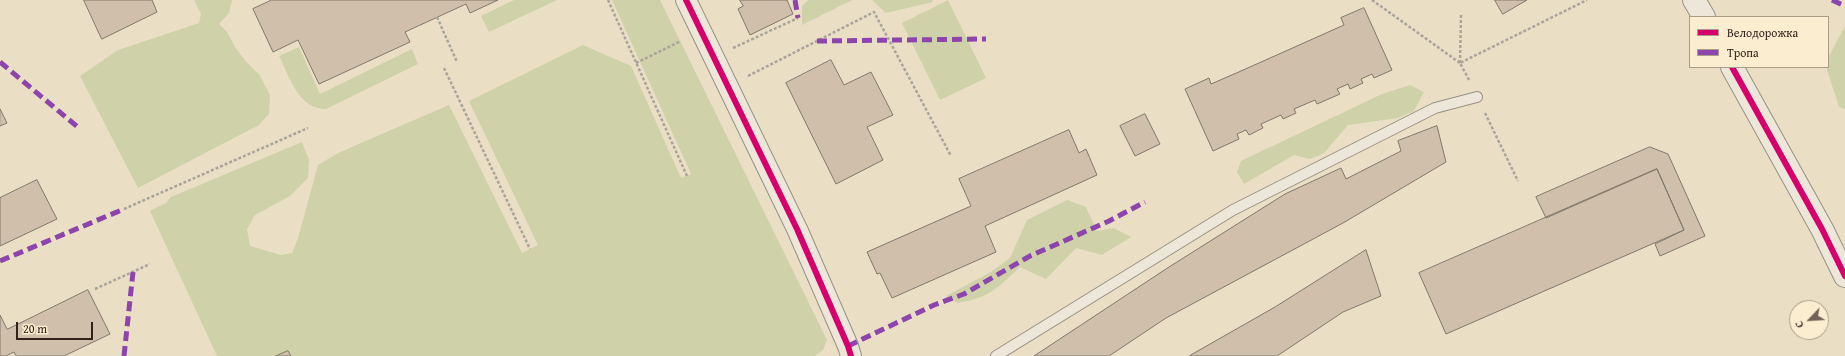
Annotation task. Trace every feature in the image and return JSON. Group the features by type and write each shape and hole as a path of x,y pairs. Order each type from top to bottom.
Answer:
{"street":[{"path":"686,0 797,229 845,338 850,356"},
{"path":"1694,0 1703,16"},
{"path":"1733,68 1822,229 1845,276"}],"lane":[{"path":"996,356 1233,210 1435,108 1478,97"}],"path":[{"path":"608,0 687,176"},
{"path":"1372,0 1460,63 1518,181"},
{"path":"1460,63 1587,0"},
{"path":"728,86 874,12 951,156"},
{"path":"1460,14 1460,63"},
{"path":"437,17 457,62"},
{"path":"714,57 798,18"},
{"path":"636,63 702,31"},
{"path":"444,68 530,249"},
{"path":"124,208 308,128"},
{"path":"95,289 150,264"}],"green space":[{"path":"194,0 232,0 229,13 219,24 227,32 235,47 247,63 259,74 270,95 269,114 259,125 138,188 80,76 118,50 199,23 201,14"},
{"path":"514,0 557,0 489,32 481,16"},
{"path":"612,0 660,0 827,340 823,350 815,356 217,356 150,211 166,203 171,197 302,142 309,160 308,178 290,196 255,215 247,229 250,246 281,255 292,253 298,238 318,165 338,153 449,105 522,253 538,245 469,101 583,45 631,66 681,178 691,174"},
{"path":"809,0 852,0 802,25 802,6"},
{"path":"872,0 932,0 933,2 886,13"},
{"path":"948,0 986,78 940,100 902,23"},
{"path":"1845,26 1845,109 1839,107 1826,68 1829,68 1829,56"},
{"path":"299,47 320,94 412,49 418,64 326,109 316,108 308,104 296,90 279,56"},
{"path":"1410,85 1424,92 1414,111 1398,118 1348,125 1324,153 1310,159 1294,155 1244,184 1237,172 1241,161 1382,94"},
{"path":"1067,200 1086,207 1097,231 1114,228 1131,237 1102,255 1076,248 1046,279 1020,267 999,286 986,295 958,303 946,296 991,272 1010,258 1027,220"}],"building":[{"path":"84,0 152,0 157,12 102,39"},
{"path":"272,0 498,0 470,13 466,4 405,32 410,42 319,84 298,40 273,52 253,9"},
{"path":"740,0 787,0 793,14 750,35 738,9 743,6"},
{"path":"1495,0 1527,0 1503,14"},
{"path":"1364,8 1392,70 1374,78 1372,74 1361,79 1363,83 1350,89 1348,84 1337,89 1340,94 1317,104 1315,100 1294,109 1296,113 1283,119 1281,115 1261,124 1263,128 1249,135 1246,130 1237,134 1239,139 1213,151 1185,89 1209,78 1211,84 1344,25 1341,18"},
{"path":"831,60 844,85 871,72 893,115 867,127 883,160 836,184 786,83"},
{"path":"0,109 7,123 0,126"},
{"path":"1145,114 1160,144 1135,156 1120,126"},
{"path":"1437,126 1446,162 1343,223 1166,318 1109,356 1034,356 1169,267 1285,194 1341,168 1346,179 1401,151 1398,141"},
{"path":"1069,130 1079,153 1086,149 1097,175 985,226 996,252 892,298 880,273 877,274 867,252 971,206 959,179"},
{"path":"1650,147 1668,154 1705,236 1660,256 1655,244 1684,230 1657,169 1546,218 1536,197"},
{"path":"1657,169 1684,230 1446,334 1419,273"},
{"path":"37,180 57,219 0,246 0,198"},
{"path":"1366,250 1381,296 1343,312 1277,356 1189,356 1275,307"},
{"path":"88,290 110,334 64,356 16,356 14,352 6,356 0,356 0,315 7,329"},
{"path":"288,351 291,356 276,356"}],"marked path":[{"path":"795,0 798,18"},
{"path":"1832,0 1845,6"},
{"path":"817,41 986,39"},
{"path":"0,62 80,129"},
{"path":"848,346 934,305 964,294 1030,256 1109,221 1145,202"},
{"path":"0,261 124,209"},
{"path":"124,356 133,272"}],"cycle path":[{"path":"686,0 797,229 851,356"},
{"path":"1733,68 1822,229 1845,276"}]}
